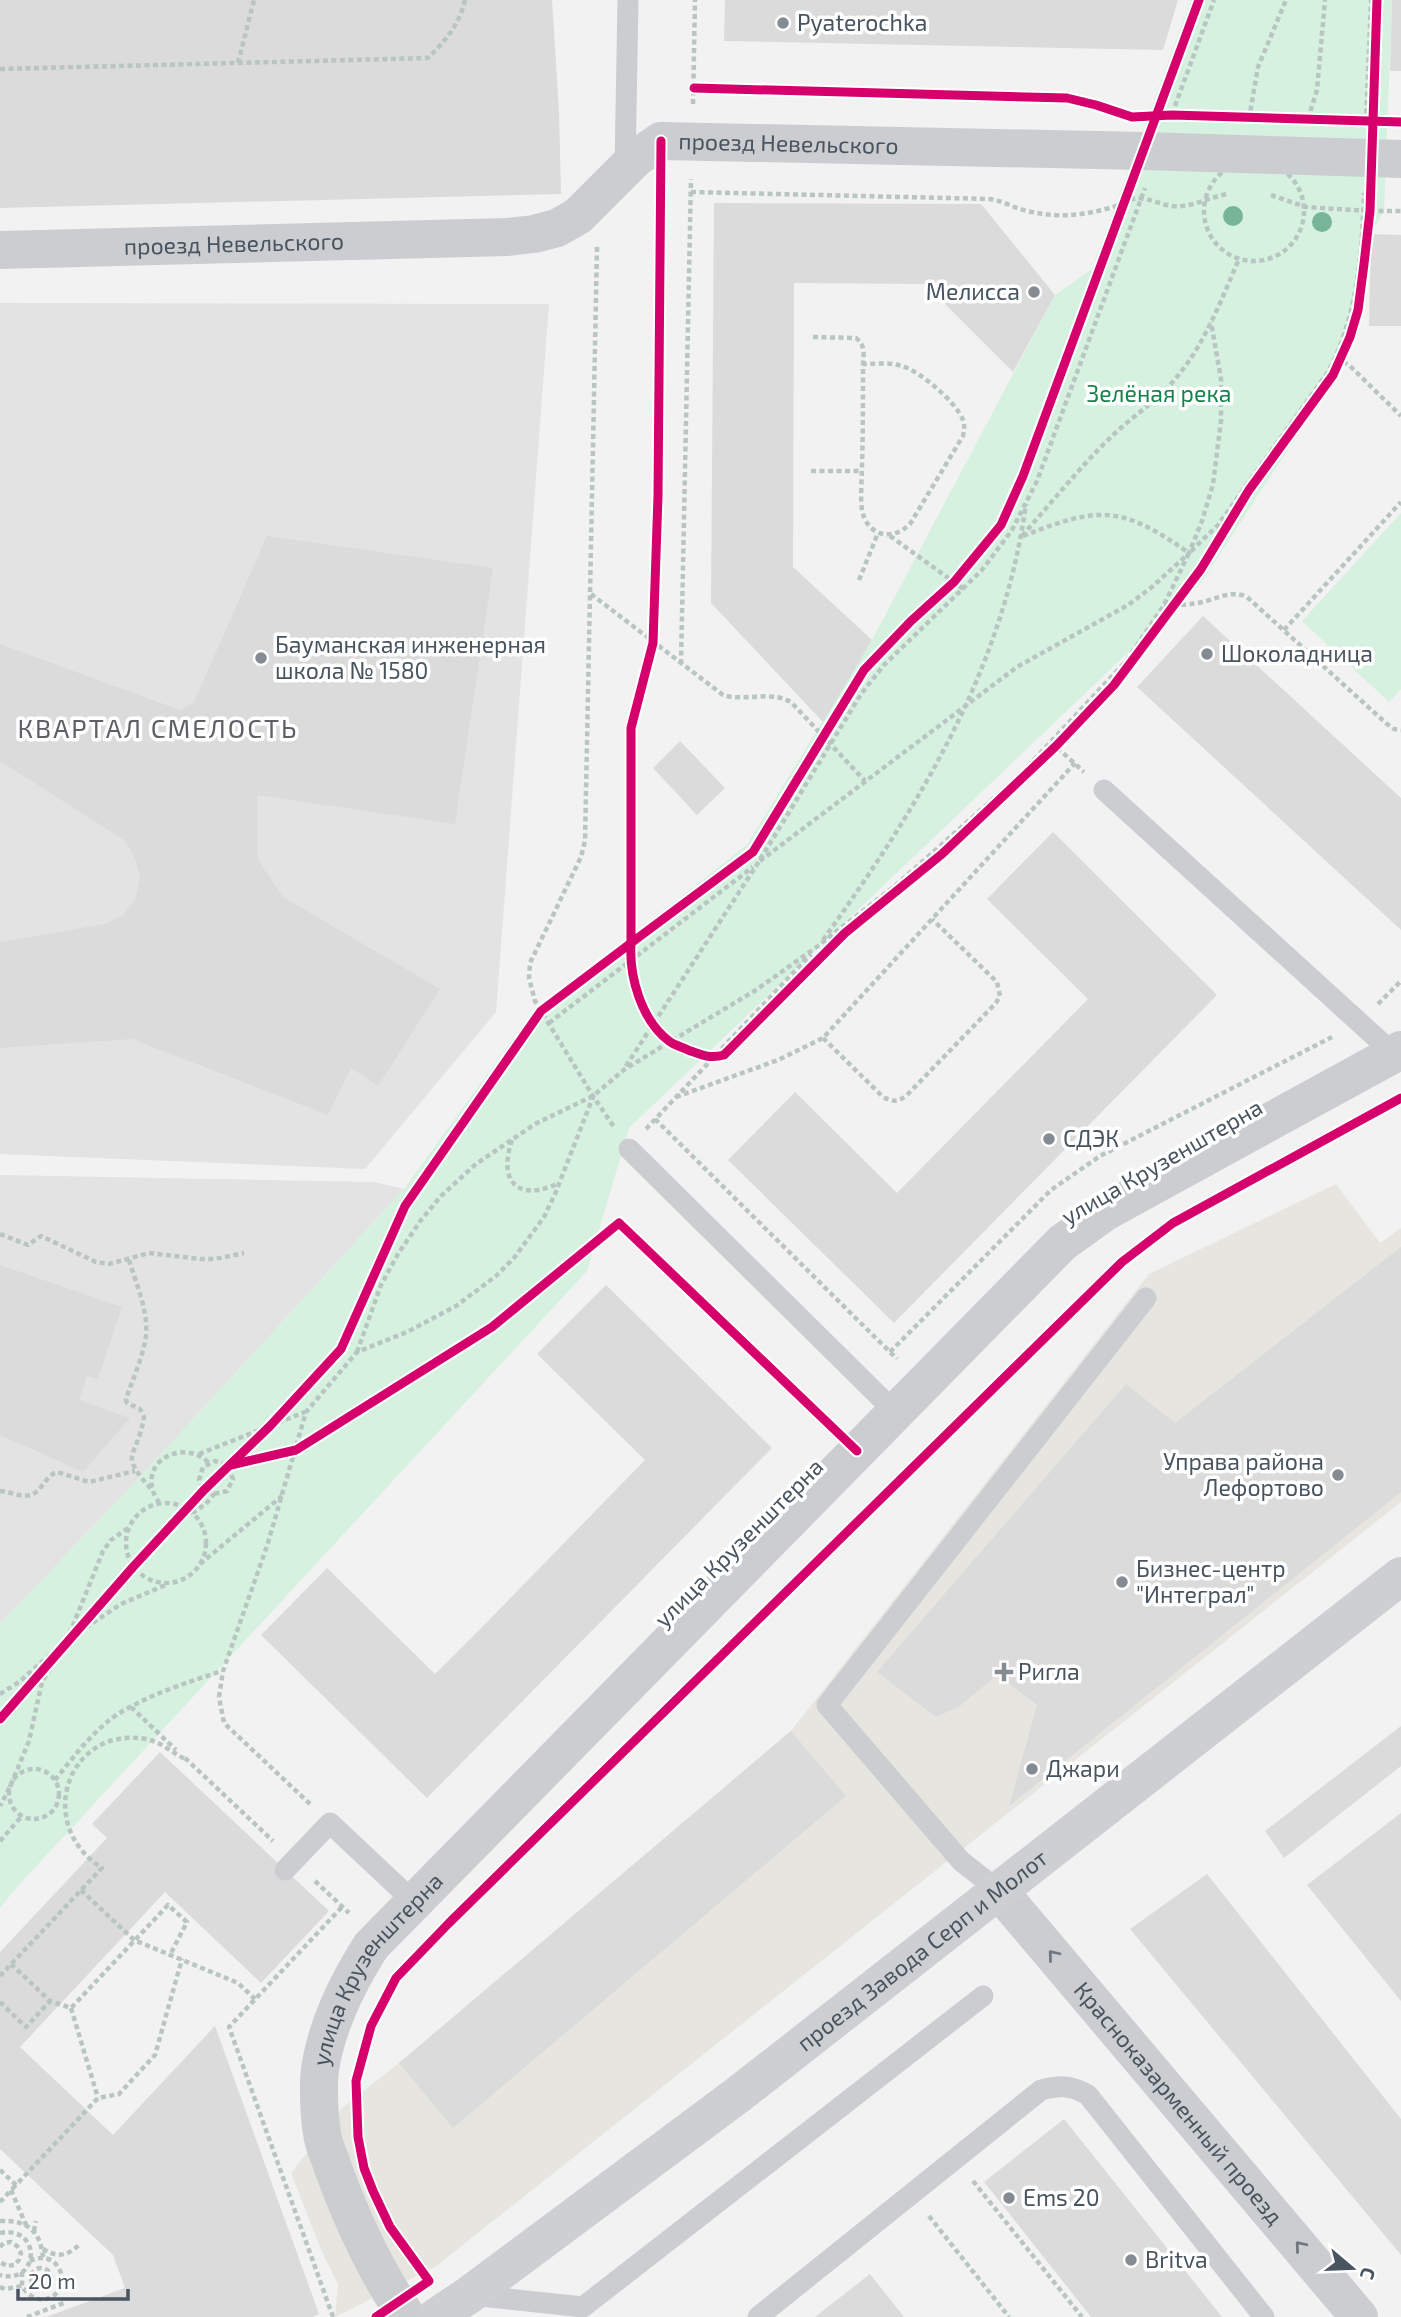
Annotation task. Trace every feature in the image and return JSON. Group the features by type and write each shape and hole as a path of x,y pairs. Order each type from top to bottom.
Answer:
{"street":[{"name":"проезд Невельского","path":"0,250 508,237 534,234 557,228 578,216 636,158 661,141 1151,151 1375,144"},
{"name":"улица Крузенштерна","path":"407,2317 348,2210 322,2135 320,2070 329,2032 352,1975 377,1939 1062,1243 1117,1205 1397,1052"},
{"name":"проезд Завода Серп и Молот","path":"436,2317 739,2094 1401,1576"},
{"name":"Красноказарменный проезд","path":"999,1891 1359,2317"}],"lane":[{"path":"612,183 628,0"},
{"path":"1104,790 1397,1052"},
{"path":"629,1149 895,1412"},
{"path":"999,1891 961,1861 827,1705 1146,1298"},
{"path":"290,1866 330,1823 413,1901"},
{"path":"469,2295 583,2307 983,1996"},
{"path":"758,2317 1041,2091 1054,2086 1076,2088 1088,2095 1264,2317"}],"path":[{"path":"238,63 254,0"},
{"path":"0,69 428,58 446,41 456,26 465,0"},
{"path":"681,664 695,0"},
{"path":"1172,115 1214,0"},
{"path":"1247,129 1258,67 1286,0"},
{"path":"1325,0 1317,90 1302,121 1325,120"},
{"path":"1371,0 1375,144"},
{"path":"1222,535 1249,490 1330,374 1350,337 1357,310 1375,144 1377,0"},
{"path":"694,88 707,88"},
{"path":"753,852 827,740 873,677 965,590 998,551 1026,505 1142,197 1157,115 1186,116"},
{"path":"1242,117 1255,118"},
{"path":"1353,121 1375,144"},
{"path":"1247,150 1247,161"},
{"path":"1119,217 1151,151"},
{"path":"1285,171 1290,159"},
{"path":"1261,161 1285,171 1300,191 1304,203 1302,229 1296,240 1276,257 1252,262 1227,254 1216,245 1208,233 1204,221 1206,194 1222,172 1234,164 1261,161"},
{"path":"612,183 590,593 585,841 582,857 530,963 530,988 593,1097 629,1149 818,946 904,820 968,704 1002,617 1022,537 1026,505"},
{"path":"691,192 990,199 1055,216 1082,216 1142,197 1173,206 1194,205 1230,194"},
{"path":"1261,194 1318,209 1401,211"},
{"path":"1022,537 1088,461 1176,379 1211,323 1239,260"},
{"path":"701,1055 711,1059 724,1055 845,933 943,854 1114,685 1169,605 1202,521 1213,484 1221,421 1220,379 1211,323"},
{"path":"813,337 856,338 864,348 862,511 869,526 878,533 890,535 965,590"},
{"path":"1338,358 1350,366 1401,416"},
{"path":"863,364 890,364 913,370 959,411 965,428 963,436 910,524 902,531 890,535"},
{"path":"549,1023 1017,667 1128,605 1152,587 1218,525 1330,374"},
{"path":"811,471 862,471"},
{"path":"1284,630 1401,502"},
{"path":"1022,537 1085,515 1108,514 1140,522 1189,553"},
{"path":"859,580 878,533"},
{"path":"946,590 962,572"},
{"path":"590,593 653,638 681,664 723,695 734,699 767,695 791,702 865,782"},
{"path":"1169,605 1201,603 1240,593 1387,724 1401,730"},
{"path":"1169,605 1181,596"},
{"path":"650,653 653,638"},
{"path":"625,1069 652,1021 758,863 858,681"},
{"path":"1054,744 1104,790"},
{"path":"330,1823 223,1723 219,1698 223,1671 283,1496 306,1412 357,1352 381,1285 421,1220 441,1196 476,1164 513,1137 593,1097 625,1069 756,990 818,946 963,828 1054,744"},
{"path":"675,1097 778,1060 823,1038 1074,763"},
{"path":"823,1038 883,1097 891,1102 898,1101 906,1096 996,1003 1000,996 996,982 932,919"},
{"path":"631,943 630,961 633,974"},
{"path":"533,1023 541,1011 551,1004"},
{"path":"652,1021 670,1042 680,1046"},
{"path":"357,1352 434,1319 496,1276 530,1238 544,1217 593,1097"},
{"path":"655,1119 922,1384"},
{"path":"513,1137 506,1166 510,1179 519,1188 532,1192 541,1191 560,1183"},
{"path":"0,1234 29,1245 41,1236 102,1264 115,1264 157,1252 200,1259 244,1253"},
{"path":"129,1260 143,1308 146,1331 145,1345 126,1399 127,1403 140,1409 144,1417 131,1459 135,1471 152,1490 159,1503"},
{"path":"368,1290 373,1278"},
{"path":"253,1442 288,1407"},
{"path":"152,1490 152,1477 158,1464 168,1455 180,1451 199,1454 306,1412"},
{"path":"285,1452 296,1450 308,1443"},
{"path":"199,1454 209,1463"},
{"path":"220,1474 238,1461"},
{"path":"222,1462 232,1472 230,1485 227,1491 209,1492 199,1480 200,1473 209,1463 222,1462"},
{"path":"0,1491 23,1496 32,1495 57,1472 89,1482 135,1471"},
{"path":"178,1519 209,1492 212,1482"},
{"path":"0,1694 19,1682 67,1640 121,1604 186,1577 283,1496"},
{"path":"185,1759 166,1746 147,1739 127,1738 108,1742 91,1752 78,1765 62,1801 44,1817 33,1819 22,1816 14,1809 10,1798 10,1787 29,1741 42,1682 67,1640 103,1551 111,1540 128,1528 140,1511 159,1503 171,1503 189,1511 203,1528 206,1547 200,1564"},
{"path":"128,1528 126,1548 133,1567 149,1580 169,1583"},
{"path":"125,1576 142,1557"},
{"path":"25,1689 92,1613"},
{"path":"55,1780 78,1751 107,1722 131,1707 191,1681 223,1671"},
{"path":"131,1707 290,1866 377,1939"},
{"path":"0,1806 16,1777 25,1771 36,1769 47,1772 55,1780 59,1790 65,1821 73,1840 84,1855 102,1867 0,1976"},
{"path":"0,1841 22,1816"},
{"path":"81,1890 134,1940 238,1983 255,1999"},
{"path":"71,2008 168,1905 187,1922 170,1955"},
{"path":"333,2317 229,2027 342,1907"},
{"path":"0,2202 97,2098 119,2094 155,2055 182,1959"},
{"path":"11,1964 50,2001 71,2008"},
{"path":"0,2002 26,2027 50,2001"},
{"path":"71,2008 97,2098"},
{"path":"0,2170 16,2185"},
{"path":"11,2190 26,2225"},
{"path":"987,2198 1082,2317"},
{"path":"0,2221 26,2225 34,2232 42,2248 43,2257"},
{"path":"34,2232 36,2221"},
{"path":"0,2232 19,2233 27,2240 31,2249 30,2261 22,2272 8,2277 0,2275"},
{"path":"943,2233 1009,2317"},
{"path":"0,2247 11,2242 18,2246 21,2253 14,2265 7,2266 0,2262"},
{"path":"42,2248 60,2256 79,2245"},
{"path":"22,2272 22,2286 30,2296 39,2300 50,2298 59,2291 63,2281 61,2270 54,2261 43,2257 30,2261"},
{"path":"41,2267 47,2269 52,2281 41,2288 35,2286 31,2274 41,2267"},
{"path":"3,2290 22,2286"},
{"path":"27,2317 64,2303"}],"shaded area":[{"name":"Бауманская инженерная школа № 1580","path":"0,303 549,304 496,1012 365,1169 0,1154"},
{"path":"0,1175 374,1182 404,1189 140,1477 0,1624"},
{"path":"1336,1184 1380,1243 1401,1228 1401,1502 435,2267 335,2317 338,2284 322,2252 291,2173 342,2108 399,2063 791,1731 1149,1274"}],"green space":[{"name":"Зелёная река","path":"1191,0 1392,0 1384,211 1371,234 1361,311 1353,338 1335,377 1201,583 629,1128 587,1271 0,1908 0,1624 140,1477 404,1189 526,1021 540,1007 747,845 872,640 1055,295 1092,269"},
{"path":"1401,513 1401,689 1389,702 1302,621"}],"building":[{"path":"0,0 552,0 561,194 0,208"},
{"path":"725,0 1178,0 1163,50 724,41"},
{"path":"1392,0 1401,0 1401,71 1390,71"},
{"path":"714,203 981,204 1055,295 1013,372 925,284 794,283 793,567 872,640 823,722 711,603"},
{"path":"1371,234 1401,235 1401,326 1369,326"},
{"path":"267,536 493,568 455,824 257,795 258,860 283,897 440,989 378,1086 351,1068 328,1115 132,1039 0,1048 0,942 104,924 122,916 135,900 140,878 135,858 124,840 0,761 0,644 180,710 194,702"},
{"path":"1203,616 1401,798 1401,930 1137,687"},
{"path":"680,741 725,788 697,815 653,768"},
{"path":"1053,832 1217,995 894,1323 728,1160 795,1092 897,1193 1088,999 987,899"},
{"name":"Бизнес-центр \"Интеграл\"","path":"1401,1247 1401,1492 1009,1806 1037,1705 997,1675 960,1706 936,1717 877,1672 1126,1384 1175,1423"},
{"path":"0,1265 122,1307 98,1379 87,1376 79,1400 130,1418 83,1472 0,1435"},
{"path":"606,1285 772,1448 427,1798 261,1635 327,1568 435,1674 488,1621 645,1460 537,1354"},
{"path":"1401,1726 1401,1766 1284,1858 1265,1831"},
{"path":"791,1731 846,1796 453,2128 399,2063"},
{"path":"160,1752 329,1911 261,1983 165,1892 20,2047 113,2135 215,2026 319,2314 313,2317 46,2317 125,2288 113,2255 0,2149 0,1952 107,1838 92,1824"},
{"path":"1401,1813 1401,2001 1307,1885"},
{"path":"1207,1874 1401,2119 1401,2255 1130,1929"},
{"path":"1064,2119 1222,2317 1091,2317 984,2182"},
{"path":"870,2274 904,2317 815,2317 824,2310"}],"cycle path":[{"path":"661,141 658,496 653,643 631,728 631,943 753,852 864,670 911,621 954,582 1001,525 1023,476 1199,0"},
{"path":"631,943 632,969 639,996 659,1032 673,1044 698,1053 724,1055 845,933 942,854 1056,746 1114,685 1201,569 1249,490 1333,375 1350,337 1358,310 1370,211 1377,0"},
{"path":"694,88 1067,98 1132,117 1172,115 1401,122"},
{"path":"0,1719 133,1567 341,1349 405,1206 541,1011 631,943"},
{"path":"376,2317 429,2281 390,2227 364,2168 358,2137 356,2081 371,2026 396,1978 1122,1262 1173,1223 1401,1098"},
{"path":"231,1465 296,1450 492,1327 619,1223 857,1451"}],"place":[{"name":"Pyaterochka","path":"783,23"},
{"name":"Мелисса","path":"1034,292"},
{"name":"Шоколадница","path":"1207,654"},
{"name":"Бауманская инженерная школа № 1580","path":"261,658"},
{"name":"СДЭК","path":"1049,1139"},
{"name":"Управа района Лефортово","path":"1338,1475"},
{"name":"Бизнес-центр \"Интеграл\"","path":"1122,1582"},
{"name":"Ригла","path":"1004,1672"},
{"name":"Джари","path":"1032,1769"},
{"name":"Ems 20","path":"1009,2198"},
{"name":"Britva","path":"1131,2260"}],"district":[{"name":"КВАРТАЛ СМЕЛОСТЬ","path":"158,729"}]}
